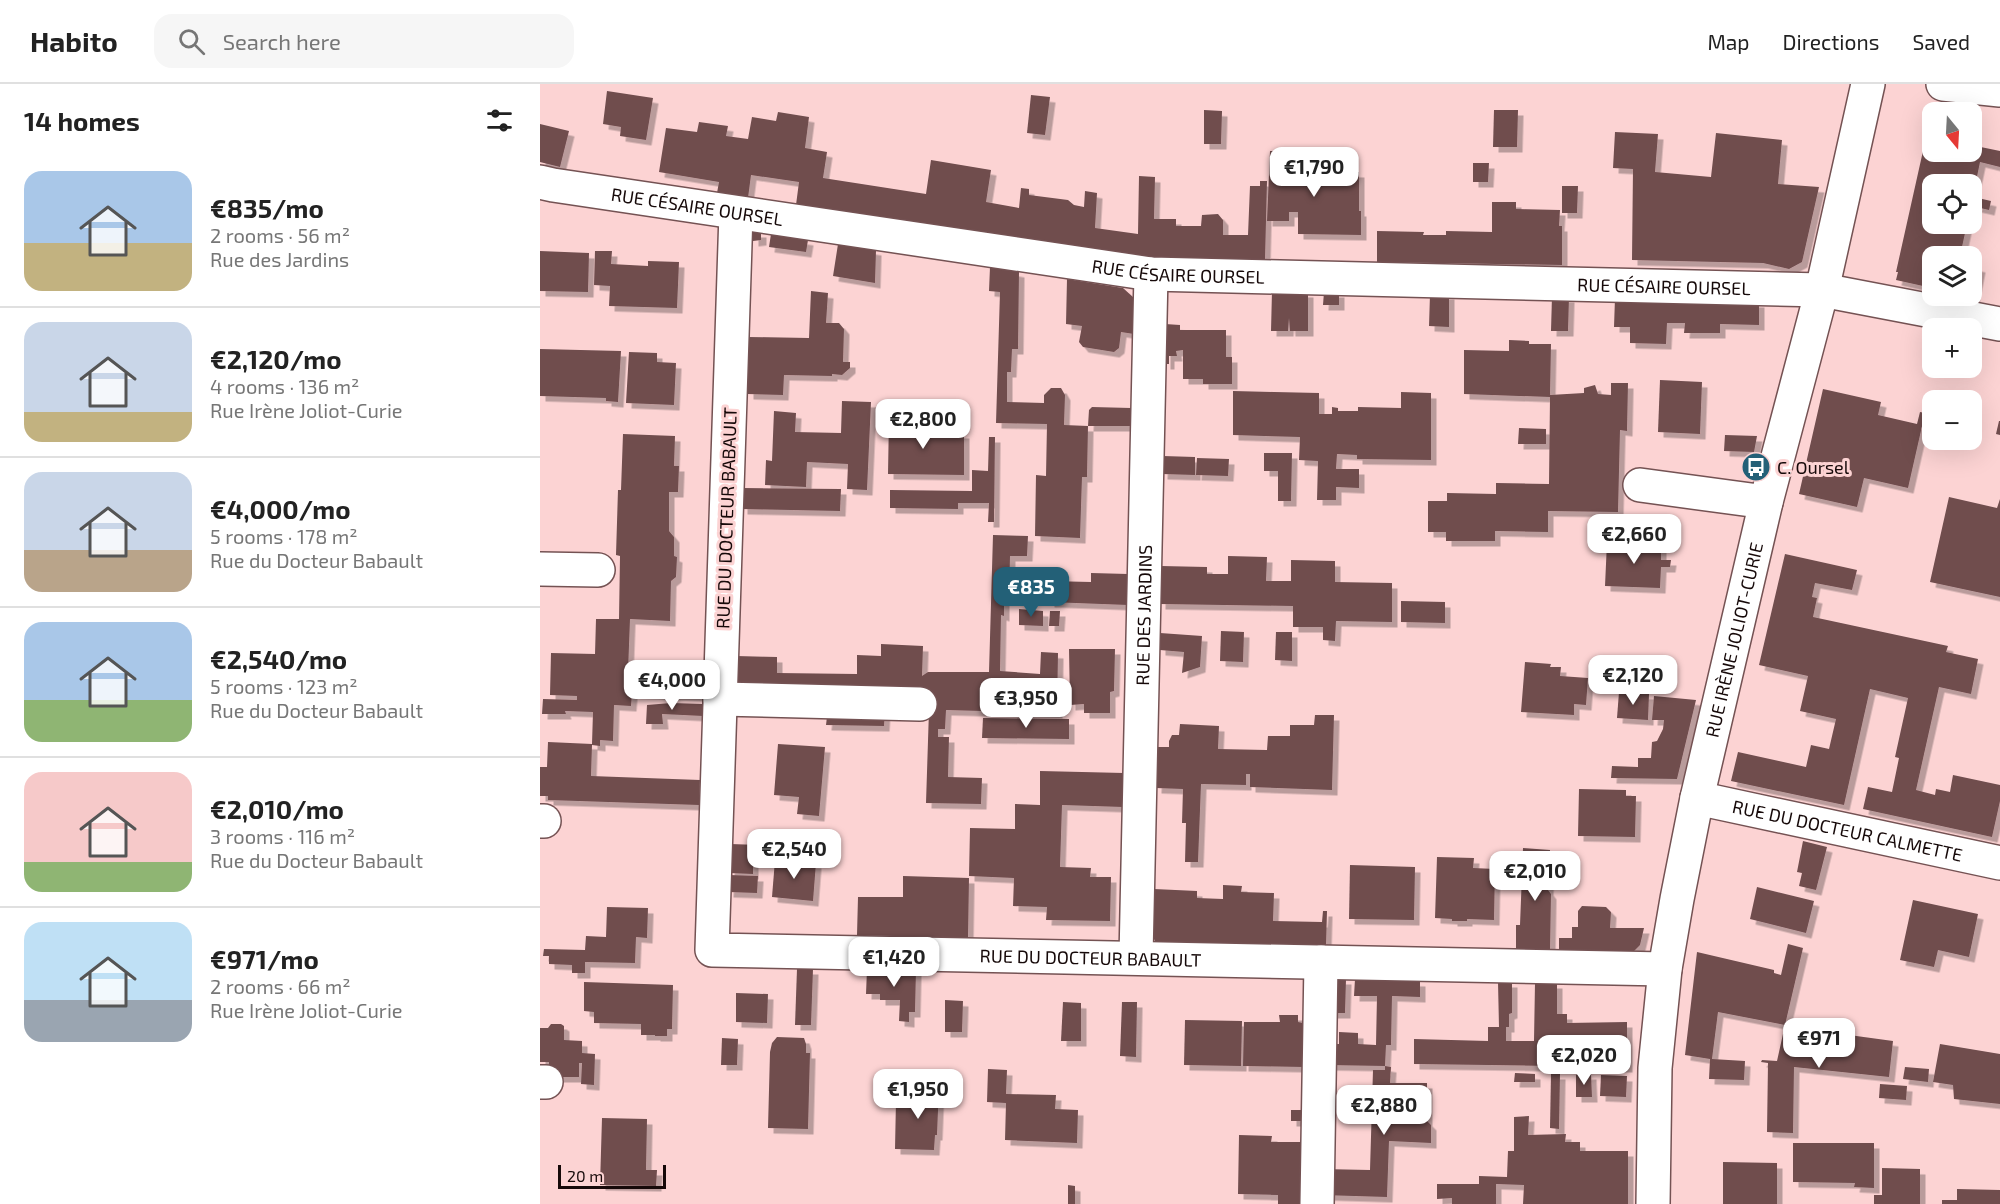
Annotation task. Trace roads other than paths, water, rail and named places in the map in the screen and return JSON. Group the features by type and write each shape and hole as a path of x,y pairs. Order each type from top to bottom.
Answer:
{"street":[{"name":"RUE IRÈNE JOLIOT-CURIE","path":"1653,1204 1655,1068 1665,969 1697,798 1766,502 1822,290 1868,84"},
{"path":"1943,84 2000,90"},
{"name":"RUE CÉSAIRE OURSEL","path":"540,182 1151,274 1822,290 2000,324"},
{"name":"RUE DU DOCTEUR BABAULT","path":"736,213 712,950 1665,969"},
{"name":"RUE DES JARDINS","path":"1136,957 1151,274"},
{"path":"1640,484 1766,502"},
{"path":"540,569 598,570"},
{"path":"720,699 920,704"},
{"name":"RUE DU DOCTEUR CALMETTE","path":"1697,798 2000,863"},
{"path":"1317,1204 1321,962"}],"place":[{"name":"C. Oursel","path":"1756,467"}]}
